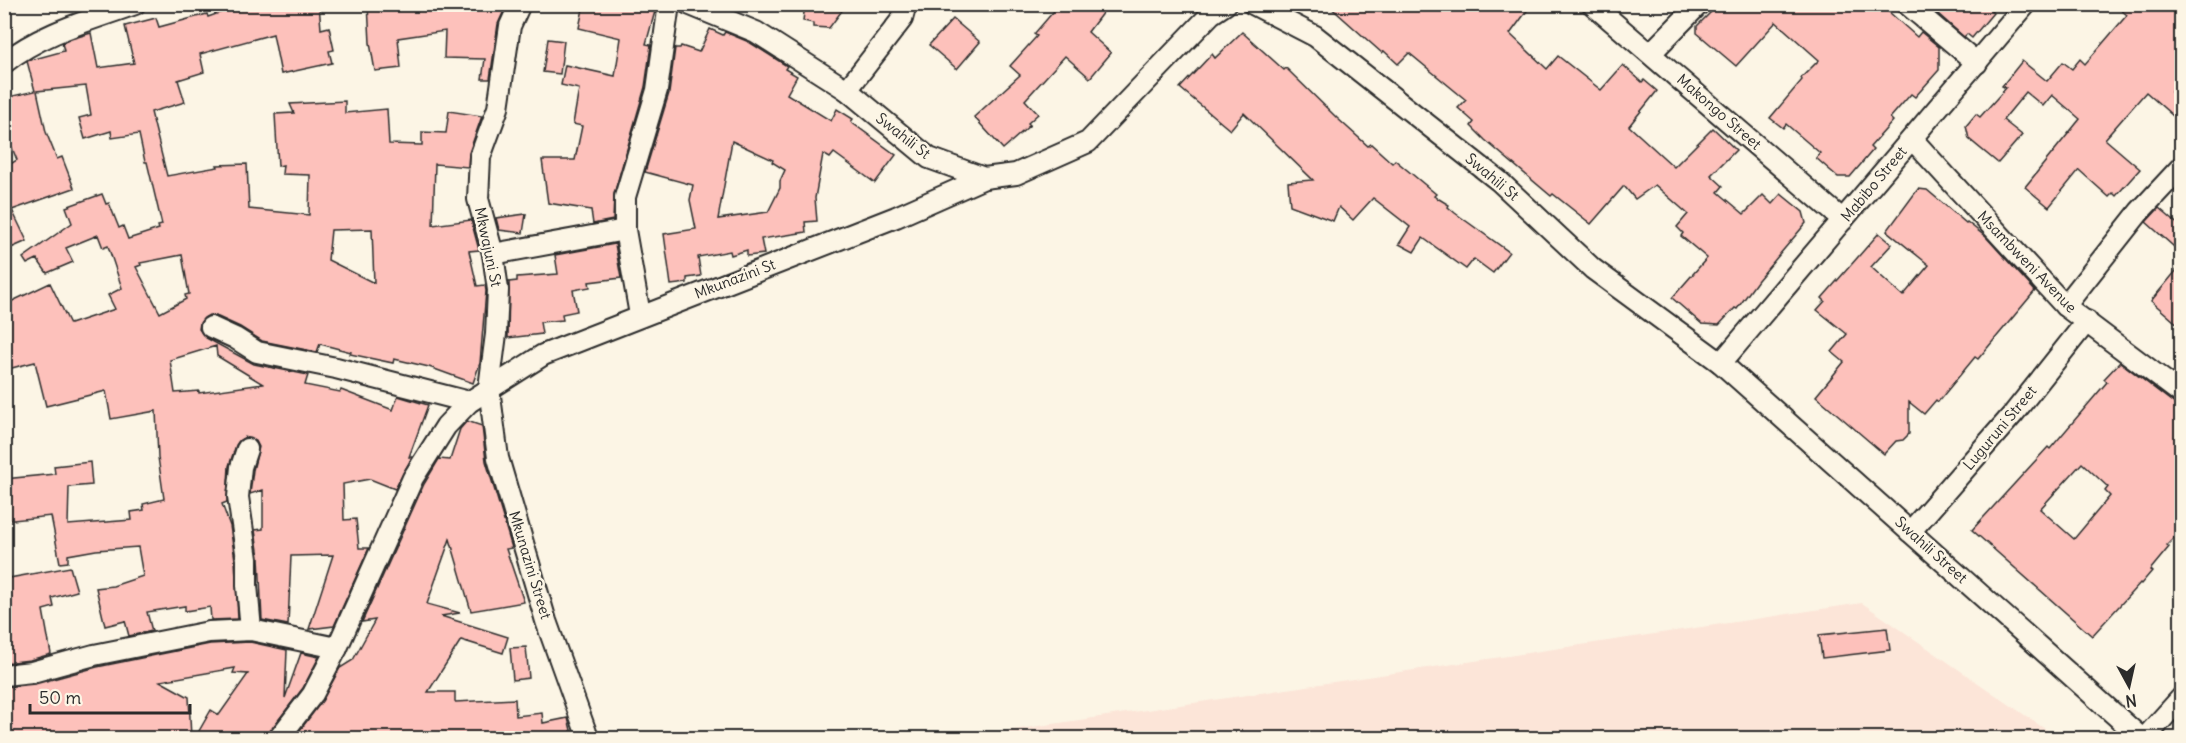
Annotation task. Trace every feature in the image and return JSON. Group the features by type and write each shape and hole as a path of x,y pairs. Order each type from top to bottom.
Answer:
{"street":[{"path":"4,63 36,42 58,32 135,4"},
{"name":"Mkwajuni St","path":"489,387 496,334 498,290 493,254 478,199 480,157 498,108 510,26 520,4"},
{"path":"640,315 625,230 625,197 657,90 669,4"},
{"name":"Swahili St","path":"688,4 756,32 847,90 929,158 984,178 1016,174 1088,142 1211,14 1226,4"},
{"path":"847,90 902,19 906,4"},
{"name":"Swahili St","path":"1254,4 1315,36 1499,181 1593,269 1721,363"},
{"name":"Makongo Street","path":"1592,4 1844,220"},
{"path":"1651,53 1699,4"},
{"path":"1907,4 1977,63"},
{"name":"Mabibo Street","path":"1721,363 2026,4"},
{"name":"Msambweni Avenue","path":"1912,139 2065,306 2181,394"},
{"path":"2065,306 2140,211 2181,166"},
{"name":"Mkunazini St","path":"279,738 313,694 337,648 413,478 446,426 469,402 489,387 543,355 640,315 896,217 984,178"},
{"path":"493,254 625,230"},
{"name":"Luguruni Street","path":"1910,532 2014,413 2087,321"},
{"path":"211,327 257,352 336,368 469,402"},
{"name":"Swahili Street","path":"1721,363 2143,738"},
{"name":"Mkunazini Street","path":"489,387 498,458 546,621 588,738"},
{"path":"247,449 241,467 238,497 247,559 251,630"},
{"path":"4,675 32,672 94,655 209,632 251,630 337,648"},
{"path":"2143,738 2181,697"}],"shaded area":[{"path":"1862,603 2058,738 959,738"}],"building":[{"path":"244,4 319,4 321,29 329,27 334,50 329,51 332,63 281,74 273,34 200,54 204,72 178,80 185,102 151,112 167,176 218,167 217,165 247,164 249,209 309,215 310,175 282,174 283,165 278,166 275,114 294,113 290,104 345,101 345,113 387,109 389,144 422,145 422,132 446,133 449,111 482,116 469,153 468,167 435,164 433,225 471,220 479,250 469,251 477,286 485,285 486,291 480,363 473,383 429,367 394,359 393,363 350,354 351,352 320,344 317,352 262,341 216,316 209,315 204,318 199,329 206,338 254,364 308,375 305,385 340,392 341,390 393,410 398,396 428,405 409,457 412,457 395,489 370,479 343,484 344,520 356,519 359,548 369,548 334,626 309,629 333,555 291,556 288,625 262,620 259,557 255,530 263,529 263,490 250,494 259,447 256,441 245,437 236,445 229,466 227,502 222,504 230,526 235,560 238,619 211,620 210,607 185,611 185,606 147,612 152,631 129,636 125,621 105,626 96,588 113,586 143,576 138,547 68,555 68,562 60,563 51,516 4,521 4,479 55,474 54,466 90,462 92,485 69,487 68,525 132,520 131,512 144,510 143,504 164,499 158,457 156,411 111,419 106,391 46,406 35,362 4,370 4,305 50,283 70,324 115,309 108,295 122,288 108,246 103,248 98,235 66,248 73,262 47,273 37,259 27,264 23,258 72,223 66,207 102,194 106,204 109,203 119,228 123,226 128,239 159,229 158,226 162,225 139,134 112,138 111,131 85,139 79,118 91,115 86,86 37,91 46,132 57,159 62,157 74,188 12,210 27,241 4,251 4,168 17,160 8,138 10,137 4,113 4,98 35,91 27,61 64,51 62,43 71,39 91,33 98,68 134,63 125,26 156,18 159,27 207,14 208,17","holes":["372,229 374,283 328,260 331,230","182,255 189,294 185,295 186,299 160,313 136,267 141,265 140,263","216,346 217,356 263,384 199,393 199,391 175,393 170,360"]},
{"path":"368,4 507,4 498,24 490,79 482,79 485,59 444,58 445,31 398,38 401,68 375,71 370,43"},
{"path":"584,4 657,4 646,44 651,45 645,87 614,194 613,220 593,224 591,210 548,203 542,160 575,160 582,126 573,124 579,89 561,85 565,65 615,76 621,38 579,28"},
{"path":"805,4 847,4 829,28 813,27 813,23 803,21"},
{"path":"1060,4 1109,4 1088,32 1111,53 1090,78 1065,56 1025,100 1038,114 1028,123 1030,125 1003,149 974,117 1020,75 1010,66 1037,36 1034,34"},
{"path":"1327,4 1532,4 1510,34 1547,69 1558,56 1601,90 1623,65 1642,82 1644,80 1657,91 1629,126 1674,167 1713,128 1736,150 1711,175 1723,186 1718,192 1744,214 1763,195 1772,204 1781,194 1803,212 1806,223 1737,309 1735,308 1719,325 1702,324 1672,298 1707,258 1681,236 1683,233 1677,227 1688,214 1655,185 1635,199 1624,186 1591,224 1553,194 1551,196 1485,140 1471,126 1474,122 1458,108 1466,100 1409,53 1398,64 1384,51 1382,53"},
{"path":"1719,4 1880,4 1917,37 1921,32 1939,47 1939,70 1915,97 1911,94 1890,118 1893,121 1870,147 1873,150 1850,177 1838,177 1816,158 1820,153 1786,124 1783,128 1770,118 1802,80 1801,78 1819,60 1776,22 1736,66 1697,33 1697,26"},
{"path":"1944,4 1984,4 1993,13 1972,38 1967,34 1964,37 1937,13"},
{"path":"2114,4 2181,4 2181,79 2171,92 2181,102 2181,123 2146,92 2105,139 2140,169 2116,196 2113,193 2109,197 2079,170 2049,207 2025,187 2080,119 2052,95 2043,106 2026,92 2003,120 2022,135 1998,163 1969,139 1966,126 1976,114 1980,117 2006,88 2002,86 2022,61 2047,81 2063,62 2072,69 2080,59 2085,64 2127,15"},
{"path":"953,19 980,42 957,69 929,45"},
{"path":"710,29 723,35 725,32 749,42 787,66 785,69 797,76 787,94 831,121 837,109 853,119 851,122 896,155 875,183 834,153 830,158 823,154 815,198 817,221 805,222 806,232 761,239 764,254 747,256 747,250 731,255 730,251 698,257 701,276 687,278 687,283 671,285 664,234 696,229 690,200 693,185 645,172 669,93 675,48 681,46 699,52","holes":["732,141 773,160 772,162 785,170 780,181 780,188 768,212 718,219"]},
{"path":"1242,32 1284,70 1286,68 1368,146 1371,144 1392,163 1395,160 1436,194 1434,196 1449,205 1448,207 1455,213 1509,252 1493,273 1474,259 1466,269 1423,238 1414,252 1399,244 1410,227 1373,198 1353,220 1339,207 1333,221 1290,205 1288,182 1313,180 1244,113 1230,130 1180,88 1212,54 1215,58"},
{"path":"548,39 564,41 560,74 543,72"},
{"path":"1918,189 1927,190 1986,237 2035,291 1978,359 1975,357 1938,402 1936,400 1924,414 1909,402 1909,434 1903,440 1896,441 1884,454 1816,396 1844,362 1832,352 1847,334 1817,310 1825,301 1822,298 1879,233 1892,244 1871,267 1903,296 1929,265 1887,231"},
{"path":"2159,208 2181,227 2181,253 2146,222"},
{"path":"526,214 523,233 499,230 496,218"},
{"path":"615,244 621,278 589,282 590,287 573,290 577,311 562,314 563,320 540,322 542,334 508,338 509,282 517,281 517,277 558,274 555,255"},
{"path":"2181,265 2181,327 2151,301"},
{"path":"2120,362 2175,404 2181,406 2181,531 2167,545 2169,547 2141,584 2092,636 1972,530 2048,447 2050,449 2107,382 2104,379","holes":["2082,463 2108,487 2105,491 2110,496 2074,539 2040,509"]},
{"path":"467,421 482,426 486,461 512,548 506,549 524,602 471,611 450,539 427,604 460,613 441,616 508,637 503,653 461,640 428,692 455,692 455,702 515,699 516,716 542,713 543,723 568,718 573,738 294,738 322,701 340,668 353,660 375,620 362,622 424,484 439,459 450,460 460,429"},
{"path":"70,567 77,591 52,598 54,607 43,610 51,654 30,660 4,663 4,579"},
{"path":"1887,628 1890,650 1822,658 1819,635"},
{"path":"250,642 287,650 285,698 301,653 319,657 303,688 267,738 195,738 211,710 219,715 248,674 233,673 235,668 160,681 189,697 191,738 4,738 4,687 35,684 97,667 210,644"},
{"path":"526,647 529,678 513,680 510,648"}]}
